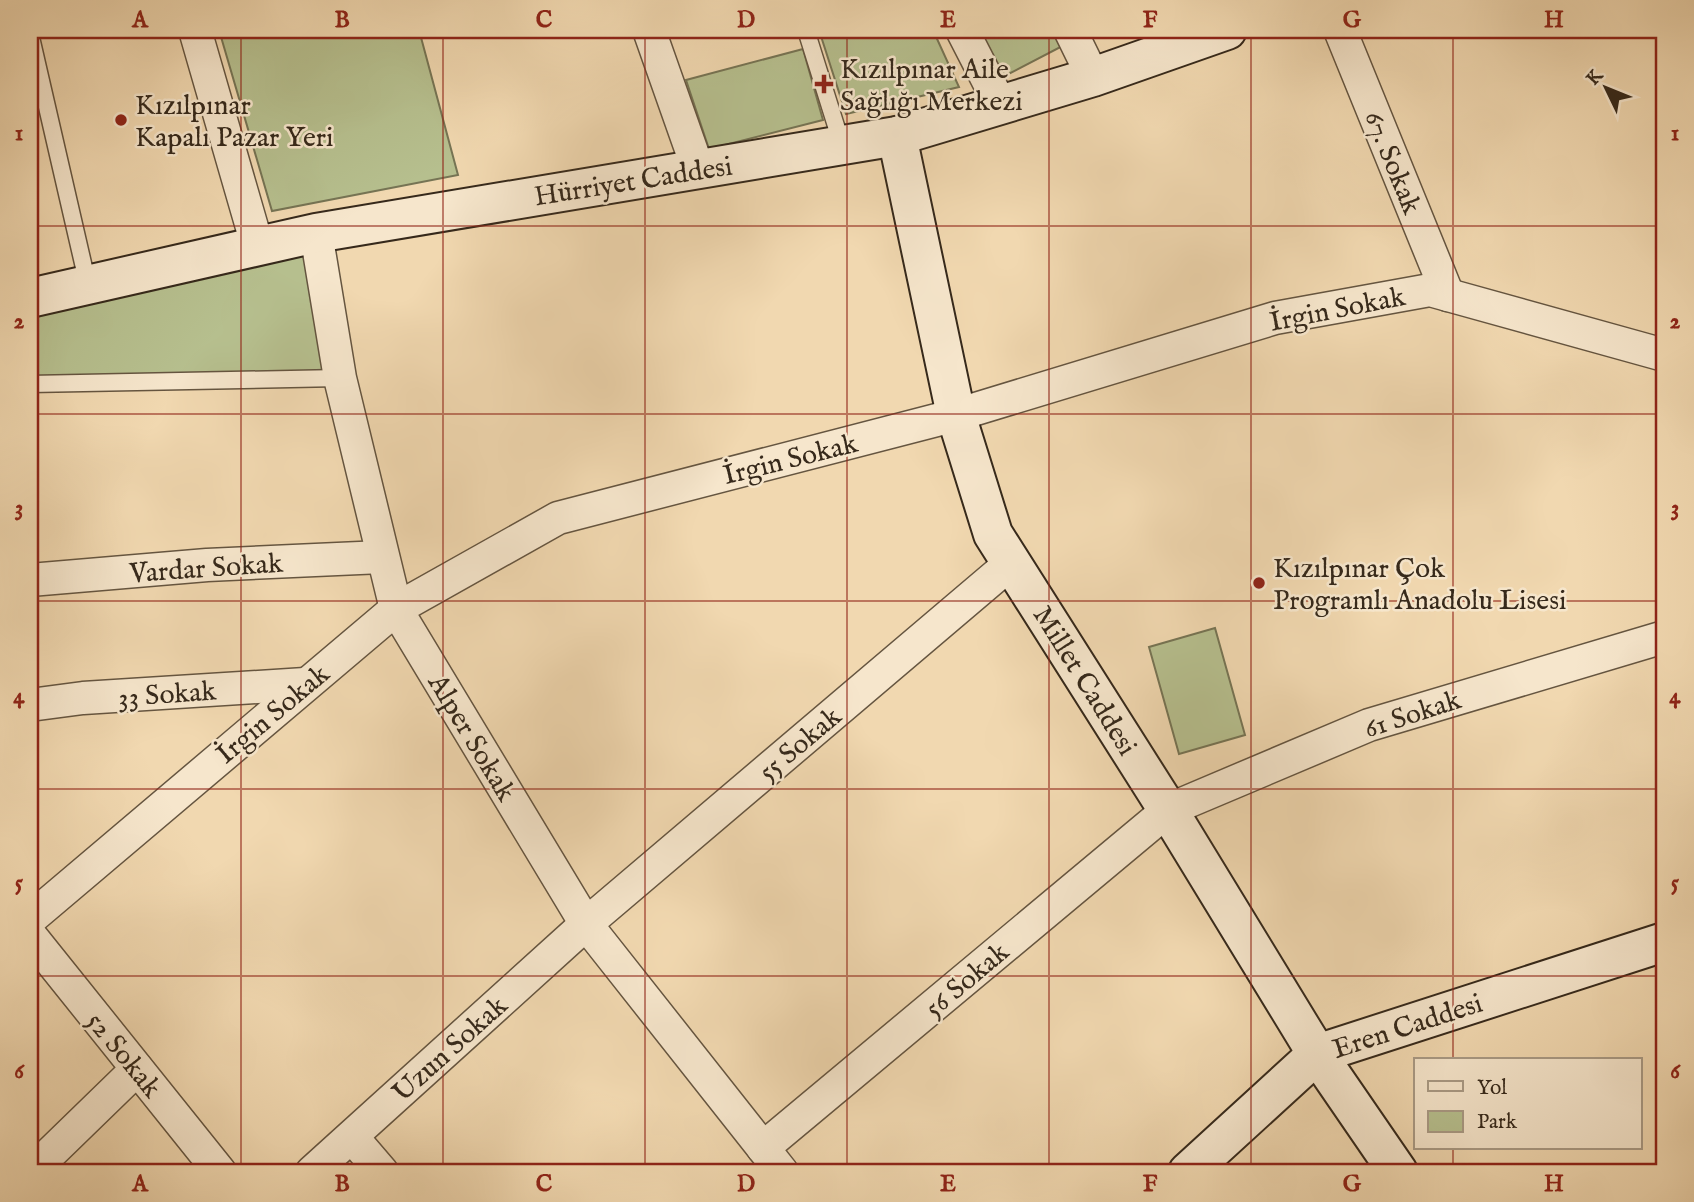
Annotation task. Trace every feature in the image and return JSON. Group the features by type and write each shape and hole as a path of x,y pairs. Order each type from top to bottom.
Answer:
{"street":[{"path":"195,30 258,247"},
{"path":"649,30 698,169"},
{"path":"962,30 1000,104"},
{"path":"1070,30 1093,77"},
{"name":"Hürriyet Caddesi","path":"30,298 316,233 897,136 1093,77 1227,30"},
{"name":"67. Sokak","path":"1340,30 1448,295"},
{"name":"Millet Caddesi","path":"897,136 956,415 993,534 1168,810 1317,1054 1398,1172"},
{"name":"Alper Sokak","path":"316,233 341,378 396,608 586,924 772,1160"},
{"name":"İrgin Sokak","path":"30,919 396,608 558,518 956,415 1275,318 1430,290 1664,355"},
{"name":"Vardar Sokak","path":"30,580 207,565 382,557"},
{"name":"55 Sokak","path":"586,924 1011,563"},
{"name":"61 Sokak","path":"1168,810 1369,725 1664,637"},
{"name":"33 Sokak","path":"30,705 83,698 305,684"},
{"name":"56 Sokak","path":"772,1160 1168,810"},
{"name":"Uzun Sokak","path":"312,1172 586,924"},
{"name":"52 Sokak","path":"30,936 220,1172"},
{"name":"Eren Caddesi","path":"1188,1172 1317,1054 1664,942"},
{"path":"31,1172 137,1069"},
{"path":"352,1137 382,1172"}],"lane":[{"path":"806,30 842,145"},
{"path":"30,33 88,285"},
{"path":"30,384 341,378"}],"green space":[{"path":"219,30 419,30 458,175 272,211"},
{"path":"819,30 933,30 959,87 846,114"},
{"path":"977,30 1066,30 1072,41 1001,78"},
{"path":"803,49 823,120 709,149 686,80"},
{"path":"316,233 340,378 30,384 30,298"},
{"path":"1215,628 1245,735 1179,754 1149,647"}],"place":[{"name":"Kızılpınar Aile Sağlığı Merkezi","path":"824,84"},
{"name":"Kızılpınar Kapalı Pazar Yeri","path":"121,120"},
{"name":"Kızılpınar Çok Programlı Anadolu Lisesi","path":"1259,583"}]}
